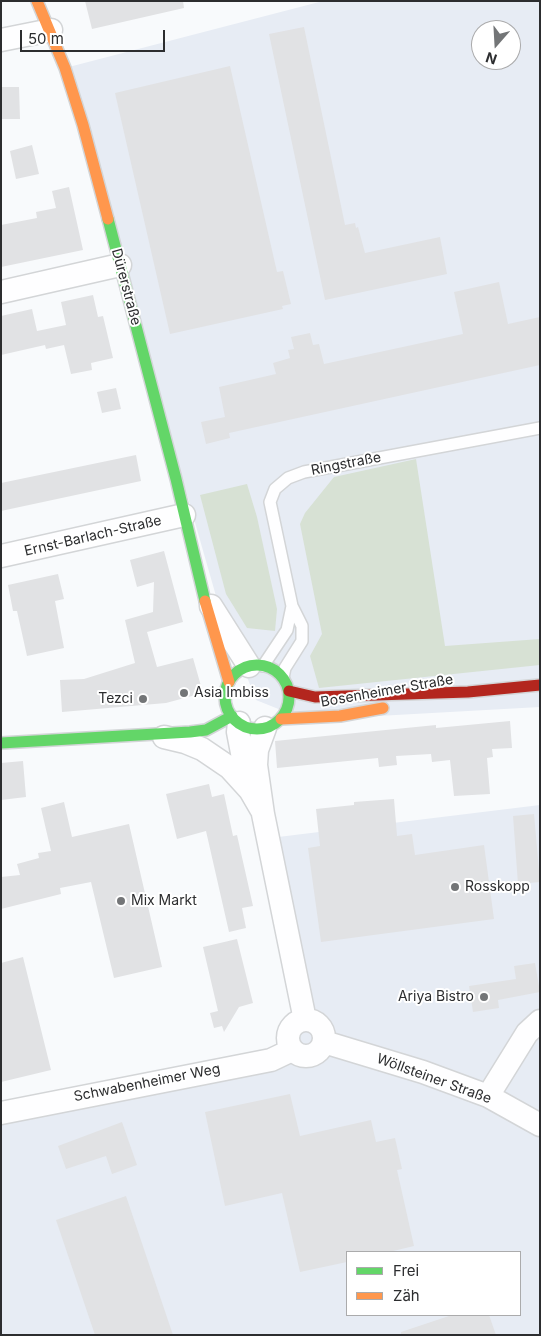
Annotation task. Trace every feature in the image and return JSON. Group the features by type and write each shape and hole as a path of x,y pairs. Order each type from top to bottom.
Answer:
{"street":[{"name":"Dürerstraße","path":"37,1 51,30 65,68 83,126 184,515 213,635 229,682"},
{"path":"1,40 51,30"},
{"path":"1,292 120,265"},
{"name":"Ernst-Barlach-Straße","path":"1,556 184,515"},
{"name":"Dürerstraße","path":"199,579 211,606 256,666"},
{"path":"250,790 235,720 226,699 229,682 241,670 256,666 277,672 283,678 289,691 289,701 257,750 256,765 264,814 306,1020"},
{"name":"Bosenheimer Straße","path":"289,691 315,697 468,692 540,685"},
{"name":"Bosenheimer Straße","path":"273,723 340,716 468,692"},
{"path":"213,706 226,699"},
{"path":"1,743 55,738 157,736 206,730 235,720 256,729 273,723"},
{"path":"55,738 137,723"},
{"path":"157,736 185,742 202,749 230,768 250,790 264,814"},
{"path":"306,1020 320,1026 324,1042 319,1052 314,1055 302,1056 292,1050 288,1041 289,1032 294,1025 306,1020"},
{"path":"488,1096 527,1033 540,1021"},
{"name":"Wöllsteiner Straße","path":"324,1042 423,1072 488,1096 540,1125"},
{"name":"Schwabenheimer Weg","path":"1,1113 271,1060 292,1050"}],"lane":[{"name":"Ringstraße","path":"283,678 285,668 302,641 302,626 292,606 270,502 276,489 288,478 304,472 540,428"},
{"name":"Ringstraße","path":"256,666 287,630 292,606"}],"shaded area":[{"path":"323,1 540,1 540,707 306,720 256,700 218,603 65,68"},
{"path":"416,459 445,646 540,639 540,665 319,688 310,656 322,634 300,524 305,513 334,477"},
{"path":"247,484 257,517 277,609 275,631 247,628 226,594 200,495"},
{"path":"540,805 540,1335 1,1335 1,1113 271,1060 288,1041 291,1028 299,1021 270,838"}],"building":[{"path":"85,1 183,1 184,8 92,29"},
{"path":"304,27 345,225 355,223 356,228 358,227 365,253 440,237 447,274 325,300 269,34"},
{"path":"230,66 277,272 283,271 291,304 282,306 283,309 170,334 115,93"},
{"path":"1,87 19,87 20,119 1,119"},
{"path":"32,145 39,174 16,179 10,151"},
{"path":"69,187 83,250 1,267 1,225 37,218 36,212 56,208 52,191"},
{"path":"499,282 508,324 540,317 540,365 229,433 230,438 206,444 201,422 225,417 219,387 276,374 273,363 290,358 288,350 294,349 291,337 310,333 313,345 319,344 324,364 463,334 454,292"},
{"path":"93,295 98,317 103,316 113,358 91,363 92,370 71,374 64,345 46,349 45,345 1,355 1,316 32,309 37,331 66,325 61,302"},
{"path":"116,388 121,409 102,413 97,392"},
{"path":"136,455 141,481 1,511 1,483"},
{"path":"164,551 183,622 147,632 157,667 193,658 203,693 166,703 62,712 60,680 84,679 135,663 125,620 153,612 154,582 137,587 130,560"},
{"path":"58,574 64,599 55,601 64,648 27,656 17,611 13,611 8,585"},
{"path":"510,721 512,748 492,749 493,757 487,758 490,794 454,796 450,760 432,762 431,754 396,756 397,765 379,767 378,758 277,768 275,741 436,725 436,728"},
{"path":"23,761 26,797 1,800 1,763"},
{"path":"209,784 212,797 224,794 233,836 237,835 253,906 242,908 246,928 229,932 206,831 177,839 166,794"},
{"path":"394,799 397,836 412,834 415,855 484,845 494,919 321,942 308,848 320,846 316,809 354,805 354,802"},
{"name":"Mix Markt","path":"64,802 72,837 129,824 162,967 114,978 91,882 60,888 61,894 1,909 1,877 20,875 17,864 39,858 38,853 51,851 41,808"},
{"path":"534,814 540,882 518,884 513,816"},
{"path":"237,939 253,1003 239,1007 224,1032 222,1026 214,1028 210,1013 218,1011 203,947"},
{"path":"23,957 51,1070 1,1082 1,963"},
{"path":"535,963 540,992 498,1000 499,1008 473,1012 469,986 516,979 514,966"},
{"path":"290,1094 300,1136 371,1120 376,1142 395,1138 402,1169 397,1170 414,1246 393,1251 346,1251 346,1262 300,1272 282,1193 225,1206 205,1112"},
{"path":"122,1122 137,1165 112,1174 106,1156 66,1169 58,1146"},
{"path":"126,1196 173,1335 95,1335 56,1220"},
{"path":"449,1316 489,1316 496,1335 401,1335 401,1332"}],"traffic: fast":[{"path":"108,219 176,479 205,601"},
{"path":"257,665 275,671 283,679 289,697 283,715 275,723 257,729 239,723 231,715 225,697 231,679 239,671 257,665"},
{"path":"1,743 190,732 206,730 232,716"}],"traffic: slow":[{"path":"37,1 65,68 83,125 108,219"},
{"path":"205,601 229,682"},
{"path":"281,719 340,716 383,708"}],"traffic: jam":[{"path":"289,691 315,697 468,692 540,685"}],"place":[{"name":"Asia Imbiss","path":"184,693"},
{"name":"Tezci","path":"143,699"},
{"name":"Rosskopp","path":"455,887"},
{"name":"Mix Markt","path":"121,901"},
{"name":"Ariya Bistro","path":"484,997"}]}
